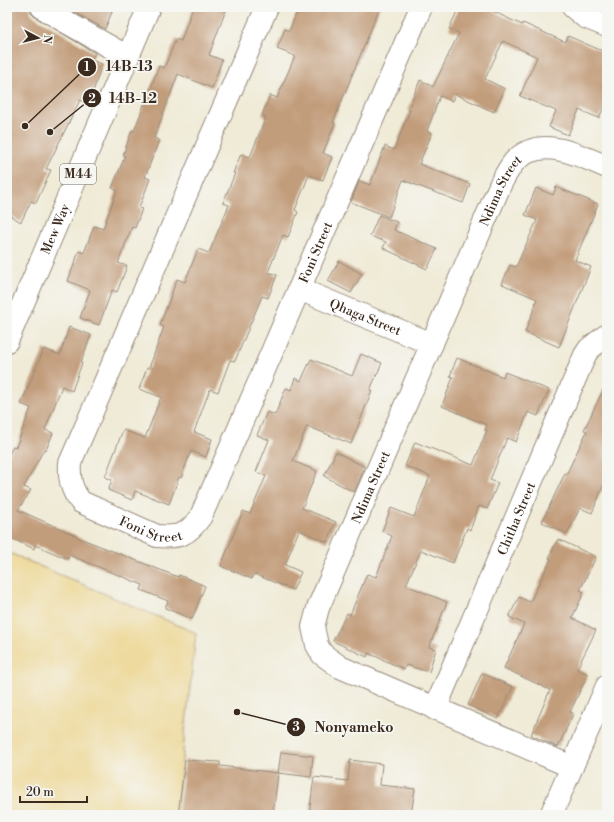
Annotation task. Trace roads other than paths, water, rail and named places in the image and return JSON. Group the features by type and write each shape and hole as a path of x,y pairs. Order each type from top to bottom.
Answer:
{"street":[{"path":"42,7 58,18 128,57"},
{"name":"Mew Way","path":"7,341 149,7"},
{"name":"Foni Street","path":"267,7 70,463 69,474 71,485 76,496 81,502 157,536 180,536 196,524 201,516 421,7"},
{"path":"573,7 585,17 607,26"},
{"name":"Ndima Street","path":"572,768 334,664 322,654 317,645 313,627 318,608 501,183 515,162 534,150 542,148 576,153 607,167"},
{"name":"Qhaga Street","path":"299,289 432,344"},
{"name":"Chitha Street","path":"435,709 585,355 589,349 607,335"},
{"path":"551,815 607,686"}],"place":[{"name":"14B-13","path":"25,126"},
{"name":"14B-12","path":"50,132"},
{"name":"Nonyameko","path":"237,712"}]}
